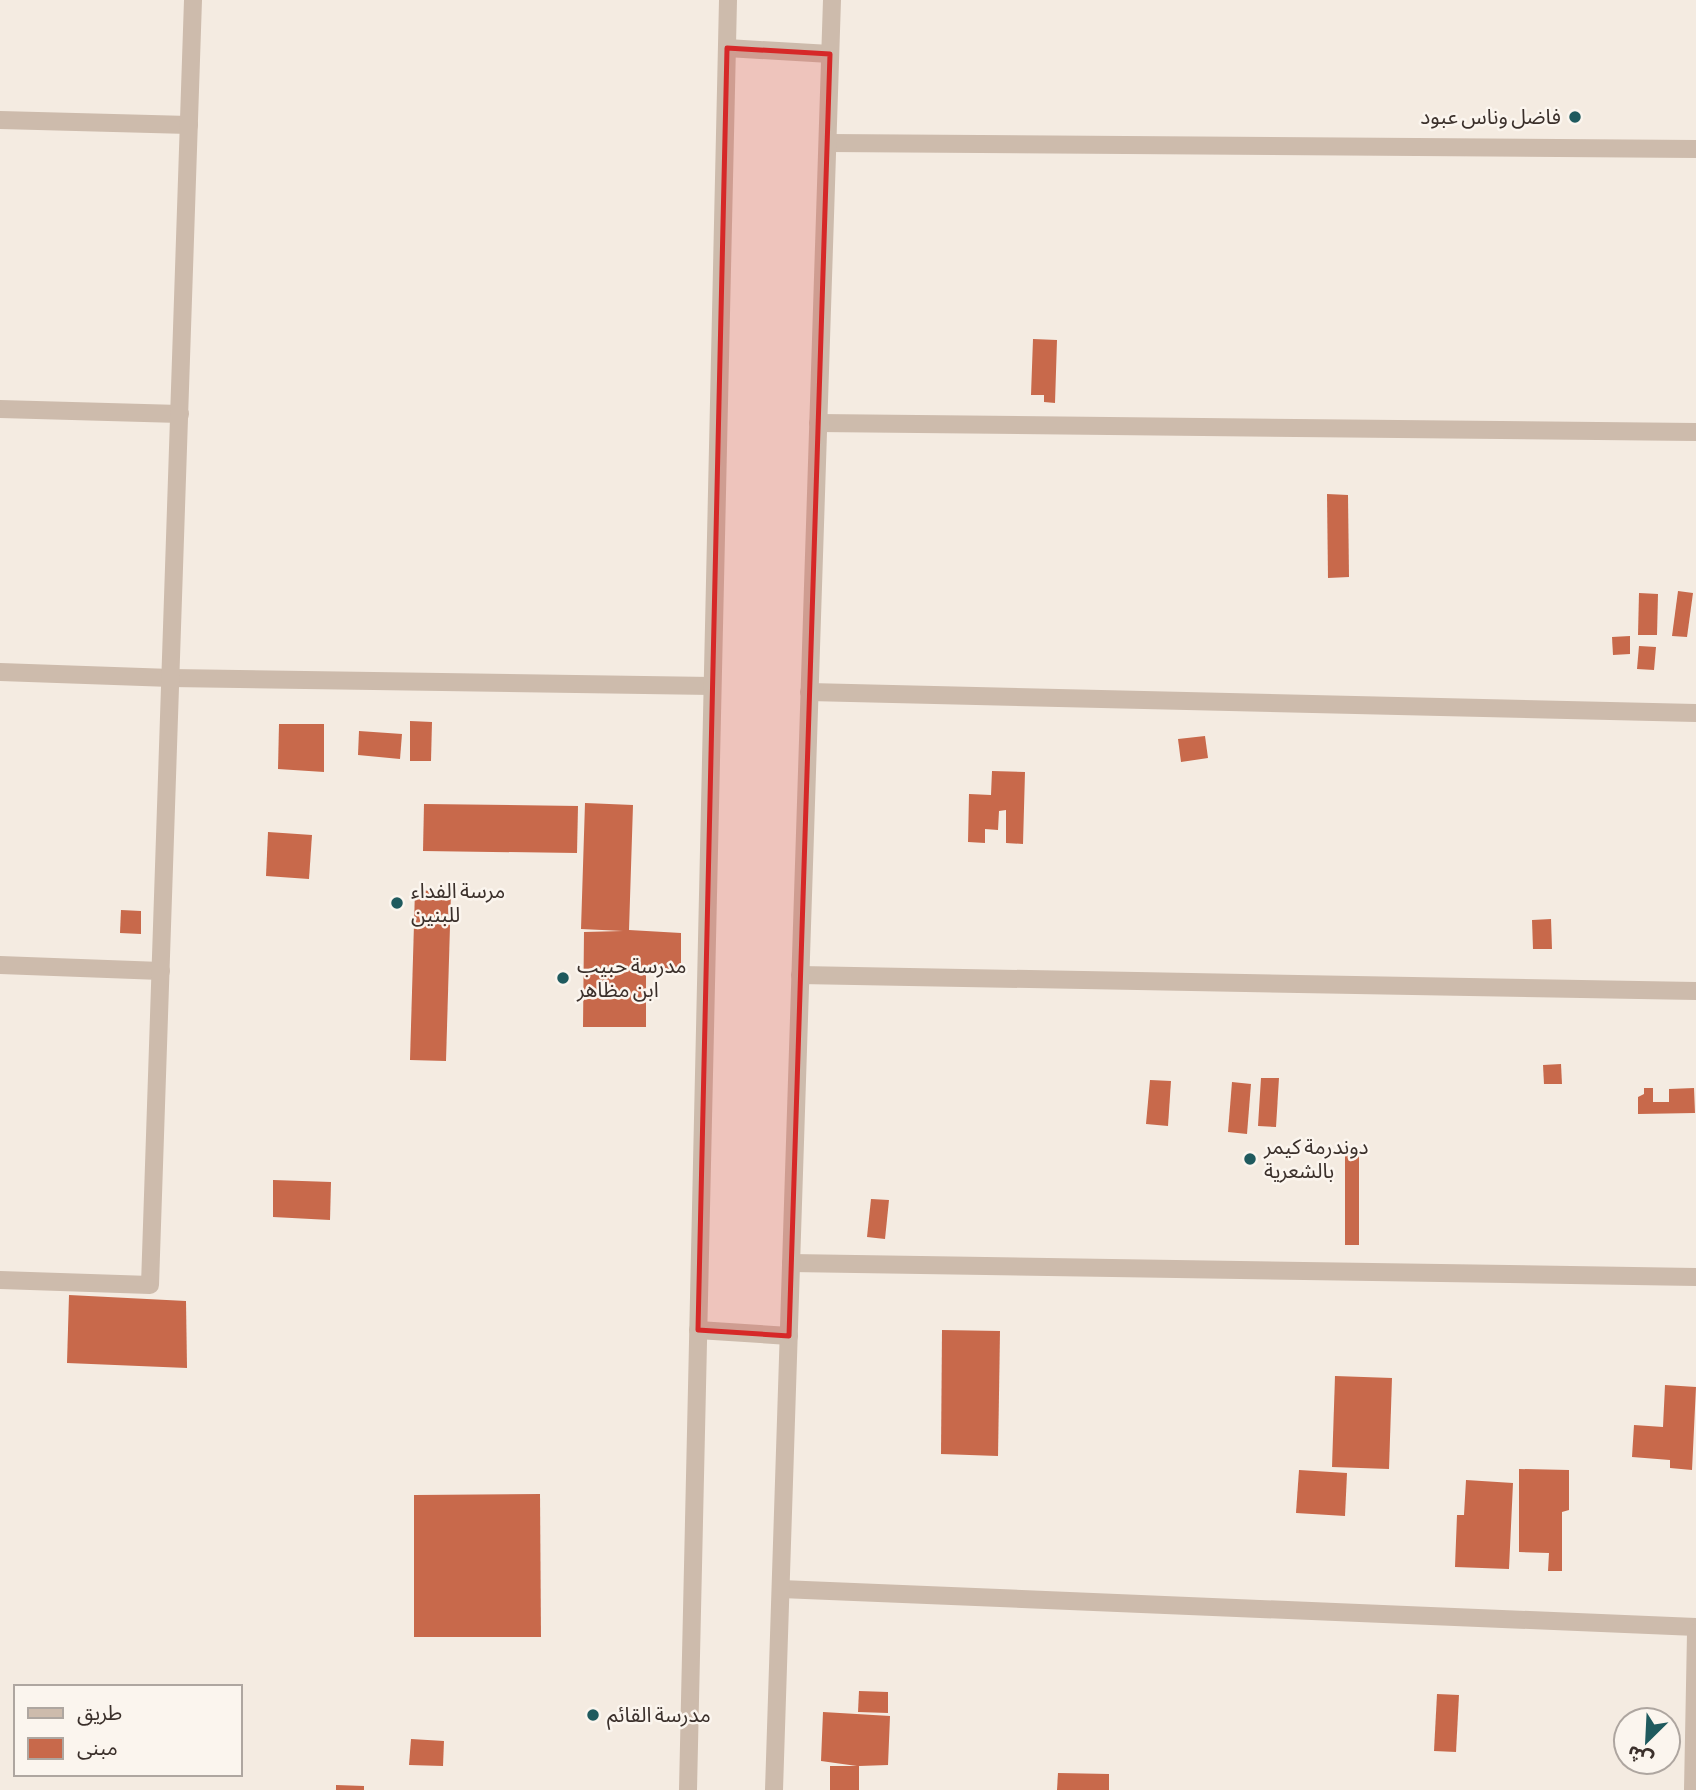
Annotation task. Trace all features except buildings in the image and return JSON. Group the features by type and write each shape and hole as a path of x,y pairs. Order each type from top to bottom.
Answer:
{"street":[{"path":"0,1280 150,1285 193,0"},
{"path":"688,1790 728,0"},
{"path":"774,1790 832,0"},
{"path":"727,48 830,54"},
{"path":"0,120 189,125"},
{"path":"828,142 1696,149"},
{"path":"0,409 180,414"},
{"path":"818,423 1696,432"},
{"path":"0,672 171,678 712,686"},
{"path":"809,692 1696,713"},
{"path":"0,965 161,971"},
{"path":"800,975 1696,991"},
{"path":"791,1263 1696,1277"},
{"path":"698,1330 789,1336"},
{"path":"781,1589 1696,1627"},
{"path":"1693,1790 1696,1633"}],"highlighted area":[{"path":"727,48 830,54 789,1336 698,1330"}],"place":[{"name":"فاضل وناس عبود","path":"1575,117"},
{"name":"مرسة الفداء للبنين","path":"397,903"},
{"name":"مدرسة حبيب ابن مظاهر","path":"563,978"},
{"name":"دوندرمة كيمر بالشعرية","path":"1250,1159"},
{"name":"مدرسة القائم","path":"593,1715"}]}
